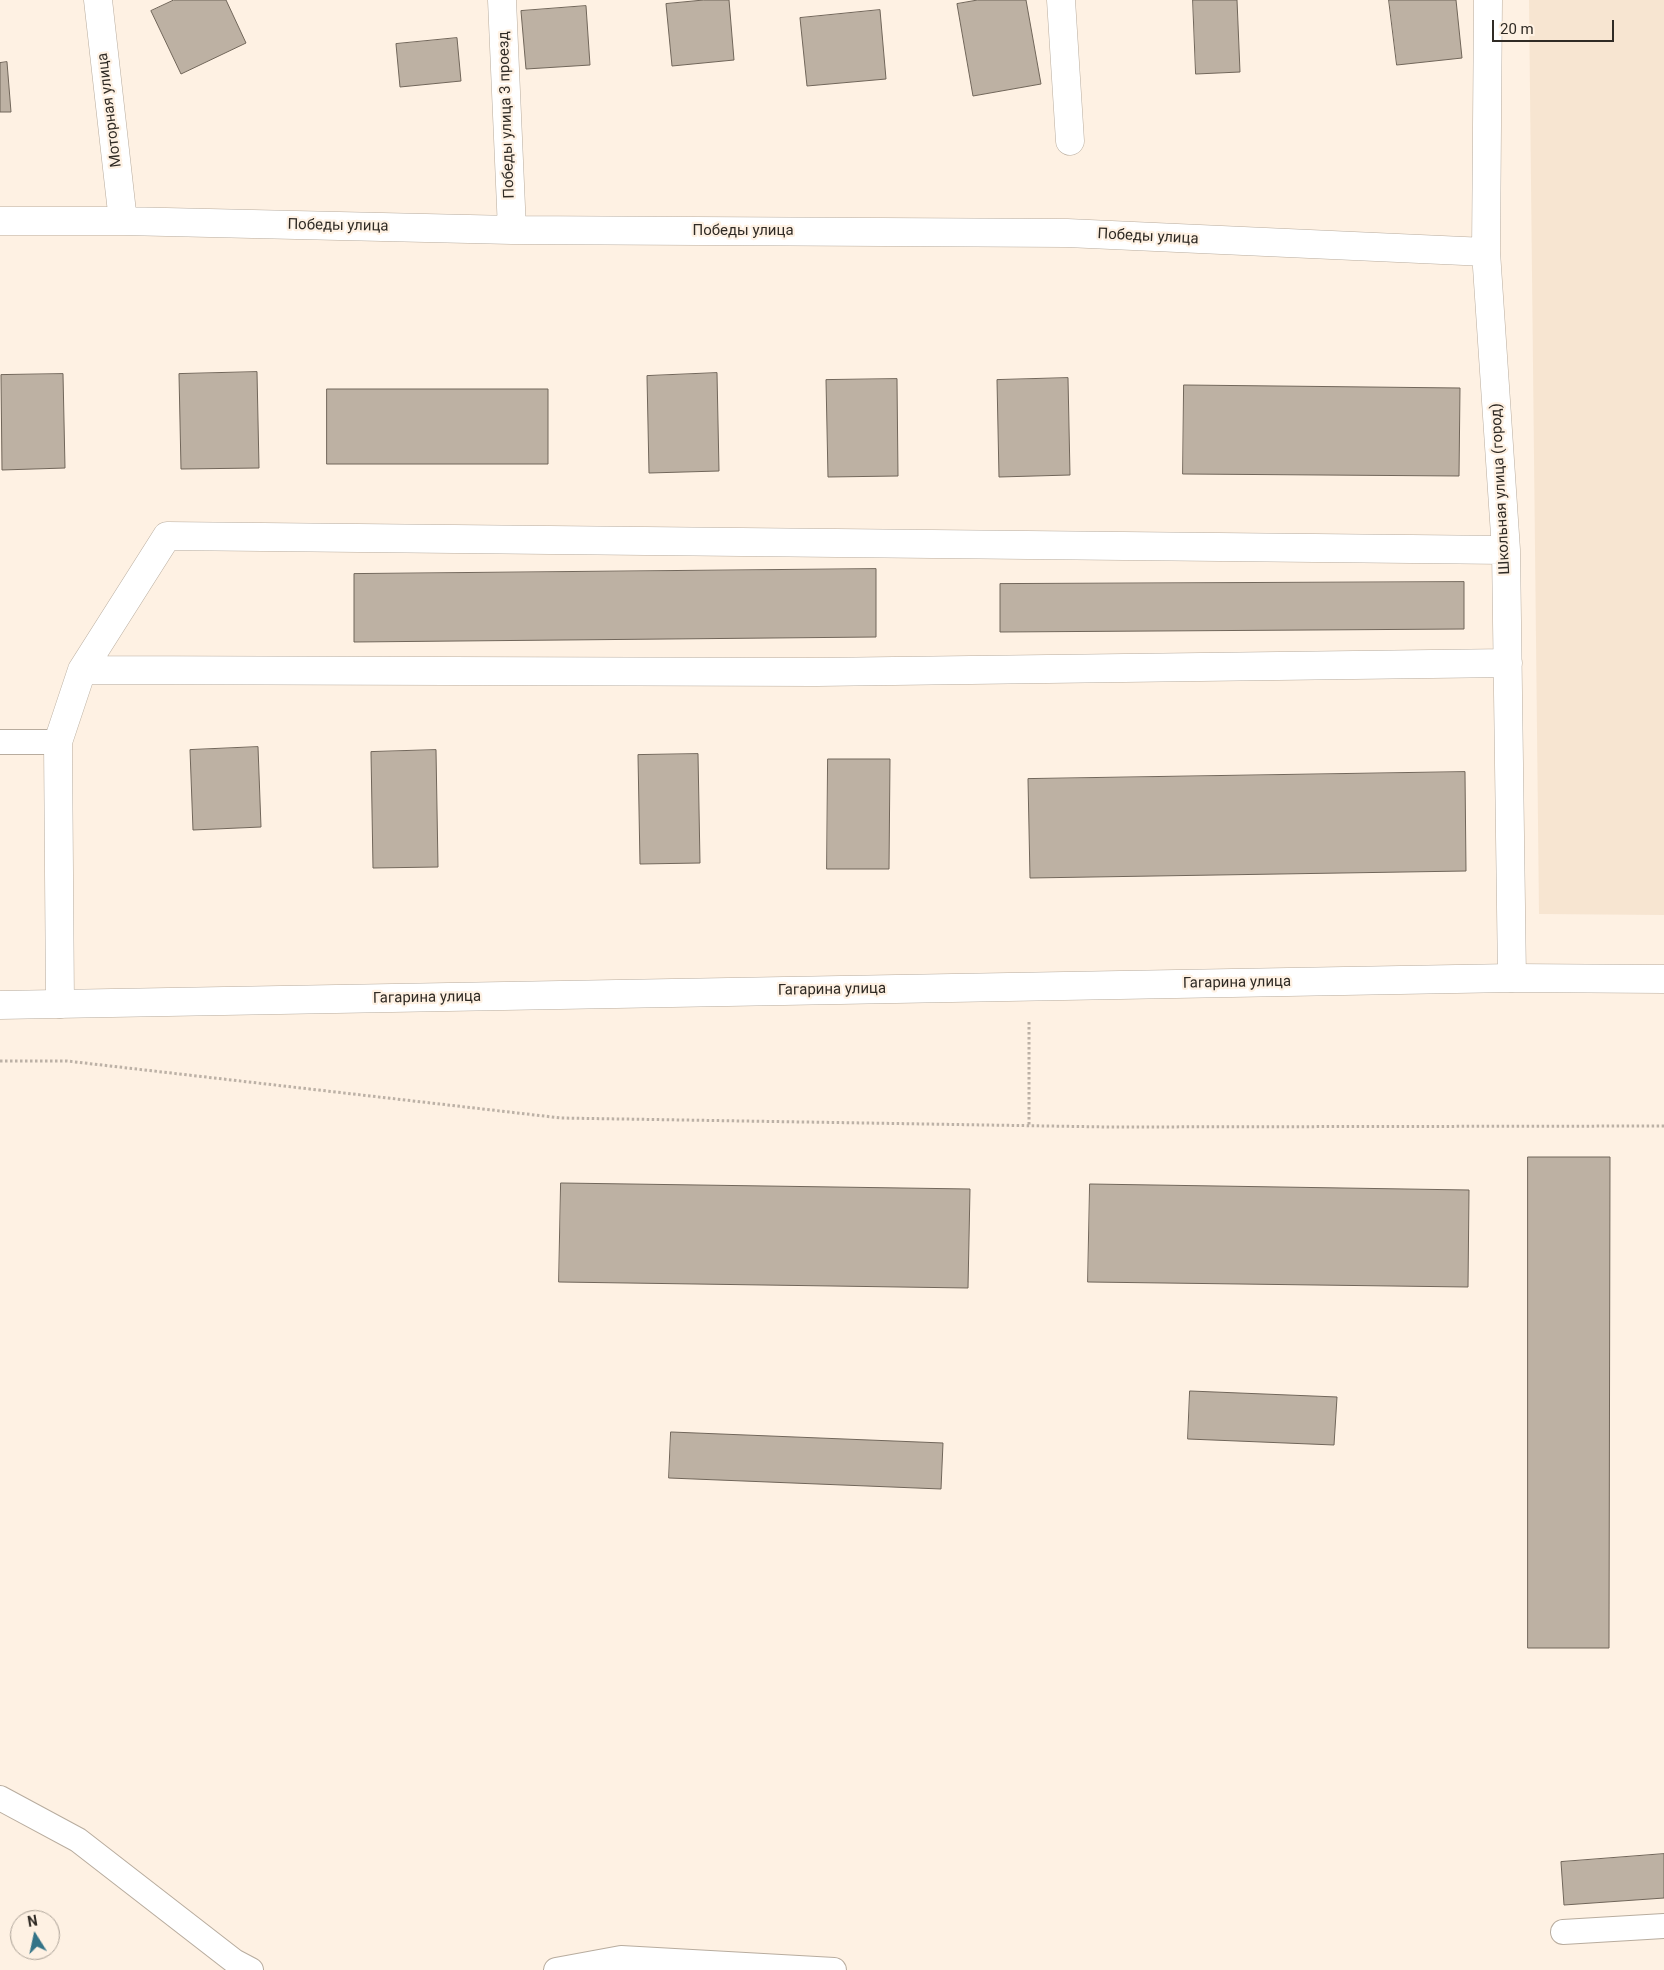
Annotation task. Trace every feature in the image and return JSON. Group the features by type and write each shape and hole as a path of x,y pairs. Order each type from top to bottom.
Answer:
{"street":[{"name":"Моторная улица","path":"98,0 123,221"},
{"name":"Победы улица 3 проезд","path":"502,0 512,230"},
{"path":"1061,0 1070,141"},
{"name":"Школьная улица (город)","path":"1488,0 1486,252 1506,550 1512,978"},
{"name":"Победы улица","path":"0,221 123,221 512,230 1067,233 1486,252"},
{"path":"60,1004 58,742 82,670 167,536 1506,550"},
{"path":"82,670 817,672 1508,664"},
{"name":"Гагарина улица","path":"0,1005 1512,978 1664,979"}],"lane":[{"path":"0,742 58,742"},
{"path":"0,1798 78,1840 234,1961 251,1970"},
{"path":"1563,1932 1664,1926"},
{"path":"556,1970 621,1958 834,1970"}],"path":[{"path":"1028,987 1029,1126"},
{"path":"0,1060 68,1061 561,1118 1029,1126 1664,1126"}],"shaded area":[{"path":"1529,0 1664,0 1664,915 1539,914"}],"building":[{"path":"174,0 226,0 246,43 181,74 151,11"},
{"path":"704,0 729,0 734,60 672,66 666,4"},
{"path":"978,0 1026,0 1041,84 973,96 957,4"},
{"path":"1193,0 1237,0 1240,72 1196,74"},
{"path":"1389,0 1456,0 1462,58 1397,65"},
{"path":"586,6 590,65 526,69 521,11"},
{"path":"880,10 886,79 807,86 800,18"},
{"path":"457,38 461,81 400,87 396,44"},
{"path":"7,62 11,112 0,112 0,63"},
{"path":"257,372 259,468 181,469 179,374"},
{"path":"717,373 719,471 649,473 647,376"},
{"path":"63,374 65,468 2,470 1,375"},
{"path":"1068,378 1070,475 999,477 997,380"},
{"path":"897,379 898,476 828,477 826,380"},
{"path":"1184,385 1460,388 1459,476 1183,474"},
{"path":"327,389 548,389 548,464 327,464"},
{"path":"876,569 876,637 354,642 354,574"},
{"path":"1464,582 1464,629 1000,632 1000,584"},
{"path":"258,747 261,827 193,830 190,750"},
{"path":"436,750 438,867 373,868 371,752"},
{"path":"698,754 700,863 640,864 638,755"},
{"path":"828,759 890,759 889,869 827,869"},
{"path":"1465,772 1466,871 1030,878 1028,779"},
{"path":"1528,1157 1610,1157 1609,1648 1528,1648"},
{"path":"561,1183 970,1189 968,1288 559,1282"},
{"path":"1090,1184 1469,1190 1468,1287 1088,1282"},
{"path":"1190,1391 1337,1397 1334,1445 1188,1439"},
{"path":"671,1432 943,1443 941,1489 669,1478"},
{"path":"1664,1854 1664,1898 1564,1905 1561,1862"}]}
